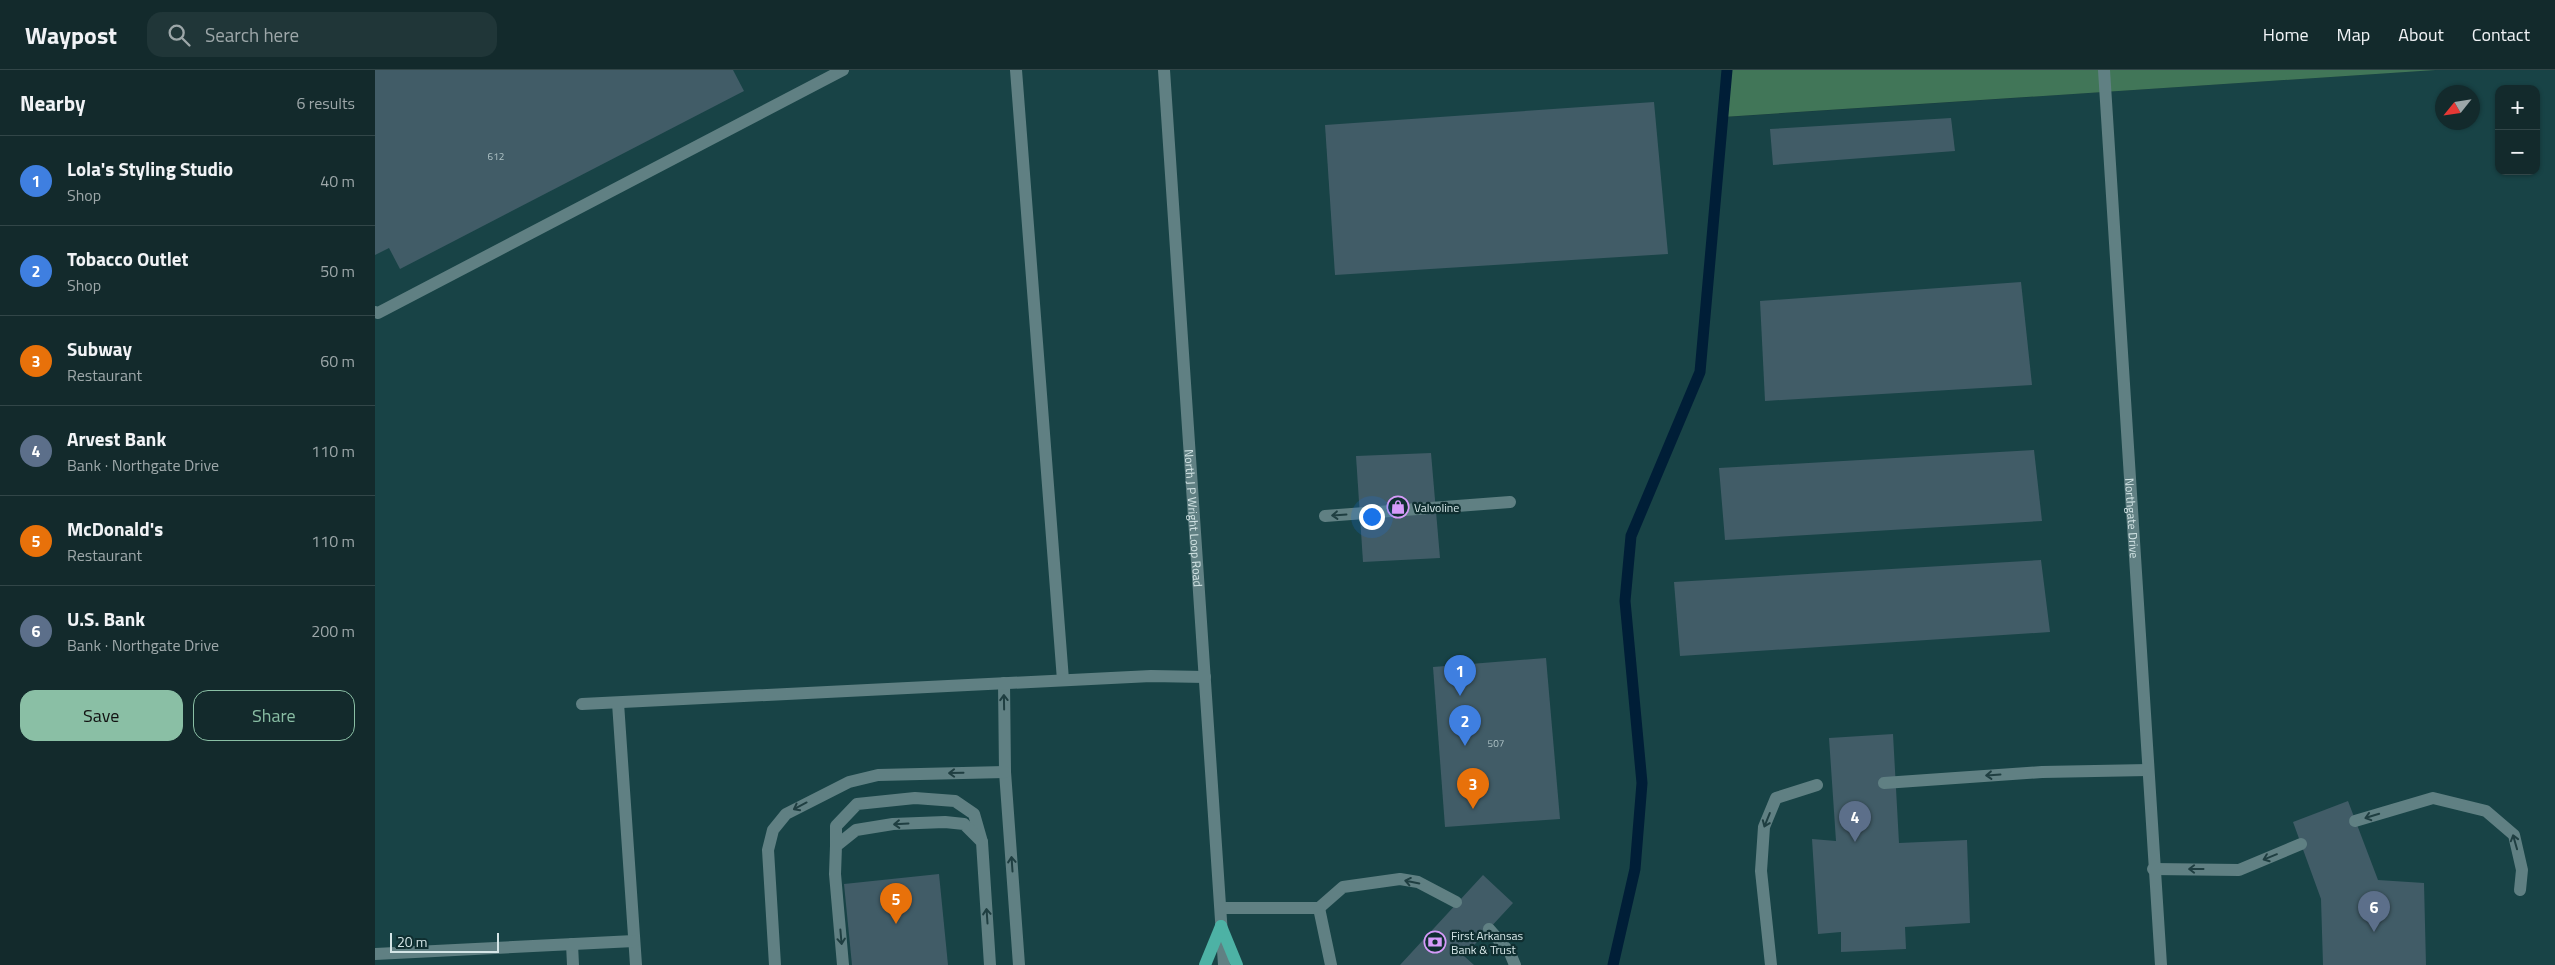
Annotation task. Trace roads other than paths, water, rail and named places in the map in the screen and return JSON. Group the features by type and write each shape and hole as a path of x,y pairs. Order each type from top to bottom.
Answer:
{"main road":[{"path":"375,312 379,312 843,70"},
{"path":"1016,70 1063,680"},
{"name":"North J P Wright Loop Road","path":"1164,70 1224,965"},
{"name":"Northgate Drive","path":"2104,70 2153,869 2161,965"},
{"path":"1325,516 1510,502"},
{"path":"582,704 1151,676 1205,677"},
{"path":"1004,683 1005,772 1019,965"},
{"path":"618,703 636,965"},
{"path":"1884,783 2042,772 2148,770"},
{"path":"775,965 768,850 773,830 786,814 849,782 878,775 1005,772"},
{"path":"1771,965 1761,871 1764,827 1776,798 1817,785"},
{"path":"843,965 835,874 836,826 857,804 915,798 955,801 974,814 982,842 990,965"},
{"path":"2355,821 2433,798 2487,811 2514,835 2522,870 2520,890"},
{"path":"836,846 856,830 893,824 945,822 963,824 982,842"},
{"path":"2153,869 2239,870 2301,844"},
{"path":"1221,908 1319,908 1343,887 1400,879 1418,882 1456,902"},
{"path":"1319,908 1331,965"},
{"path":"1205,965 1221,926"},
{"path":"1221,926 1237,965"},
{"path":"1489,929 1510,953 1515,965"},
{"path":"375,954 635,941"},
{"path":"572,944 573,965"}],"waterway":[{"path":"1613,965 1635,869 1642,783 1625,601 1631,536 1700,372 1727,70"}],"place":[{"name":"Valvoline","path":"1398,507"},
{"name":"Lola's Styling Studio","path":"1460,696"},
{"name":"Tobacco Outlet","path":"1465,746"},
{"name":"Subway","path":"1473,809"},
{"name":"Arvest Bank","path":"1855,842"},
{"name":"McDonald's","path":"896,924"},
{"name":"U.S. Bank","path":"2374,932"},
{"name":"First Arkansas Bank & Trust","path":"1435,942"}]}
